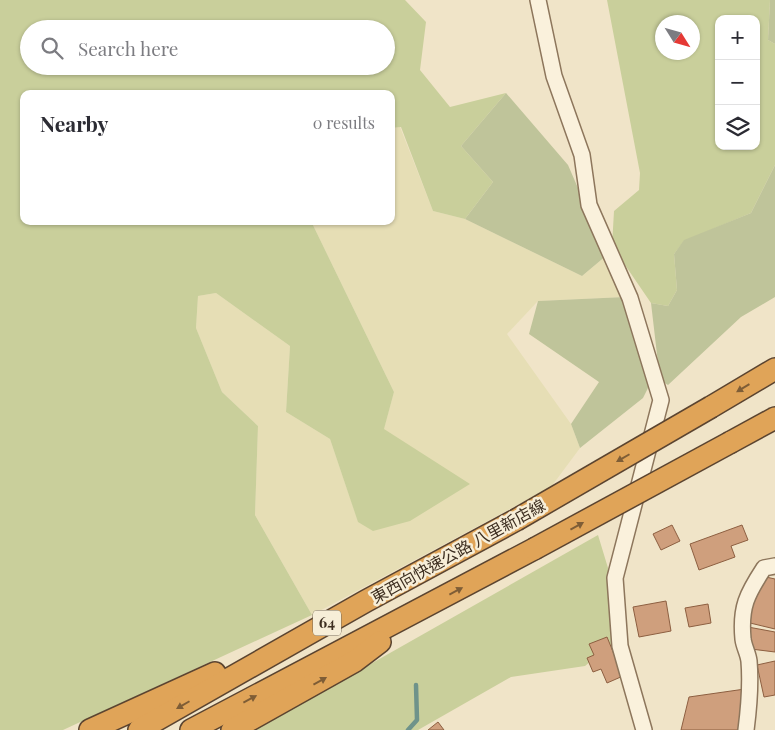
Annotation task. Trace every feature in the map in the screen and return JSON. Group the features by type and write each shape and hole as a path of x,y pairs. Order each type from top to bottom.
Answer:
{"highway":[{"name":"東西向快速公路 八里新店線","path":"139,730 366,601 516,520 775,368"},
{"name":"東西向快速公路 八里新店線","path":"191,730 422,609 775,418"},
{"path":"90,730 366,601"},
{"path":"232,730 355,661 422,609"}],"street":[{"path":"538,0 554,76 582,155 589,204 630,298 662,400 615,578 620,646 644,730"},
{"path":"746,730 751,686 749,658 743,642 742,611 752,587 764,568 775,566"}],"shaded area":[{"path":"400,127 433,211 465,219 582,276 607,255 625,297 538,301 507,334 571,424 580,448 551,487 312,615 255,515 258,426 222,392 196,328 198,296 216,293 290,346 286,412 330,439 358,521 394,392 313,225 395,225 395,128"}],"green space":[{"path":"0,0 405,0 426,22 420,70 450,107 506,93 461,146 493,182 465,219 433,211 401,127 395,128 395,90 20,90 20,225 313,225 394,392 384,429 470,484 410,521 373,531 358,522 330,439 286,412 290,346 216,293 198,296 196,328 222,392 258,426 255,515 312,615 63,730 0,730"},
{"path":"607,0 770,0 768,40 775,44 775,165 751,213 684,241 674,254 677,290 668,306 651,303 612,246 614,211 639,190 640,173"},
{"path":"770,0 775,0 775,44 768,40"},
{"path":"506,93 568,165 607,255 582,276 465,219 493,182 461,146"},
{"path":"775,165 775,297 741,317 668,385 660,380 651,303 668,306 677,290 674,254 684,240 751,213"},
{"path":"625,297 652,380 643,398 580,448 571,424 599,382 529,334 538,301"},
{"path":"598,535 618,601 612,644 585,666 511,677 418,730 254,730"}],"building":[{"path":"672,525 680,541 661,550 653,534"},
{"path":"742,525 748,540 731,546 735,557 699,570 690,544"},
{"path":"766,577 775,579 775,629 750,623 753,598"},
{"path":"666,601 671,631 639,637 633,607"},
{"path":"708,604 711,623 689,627 685,608"},
{"path":"748,627 775,632 775,652 751,649"},
{"path":"607,637 623,676 607,683 601,669 593,672 587,658 594,655 589,644"},
{"path":"775,661 775,695 764,697 757,665"},
{"path":"745,689 738,730 681,730 689,697"},
{"path":"438,722 444,730 428,730"}],"waterway":[{"path":"408,730 417,720 416,685"}]}
